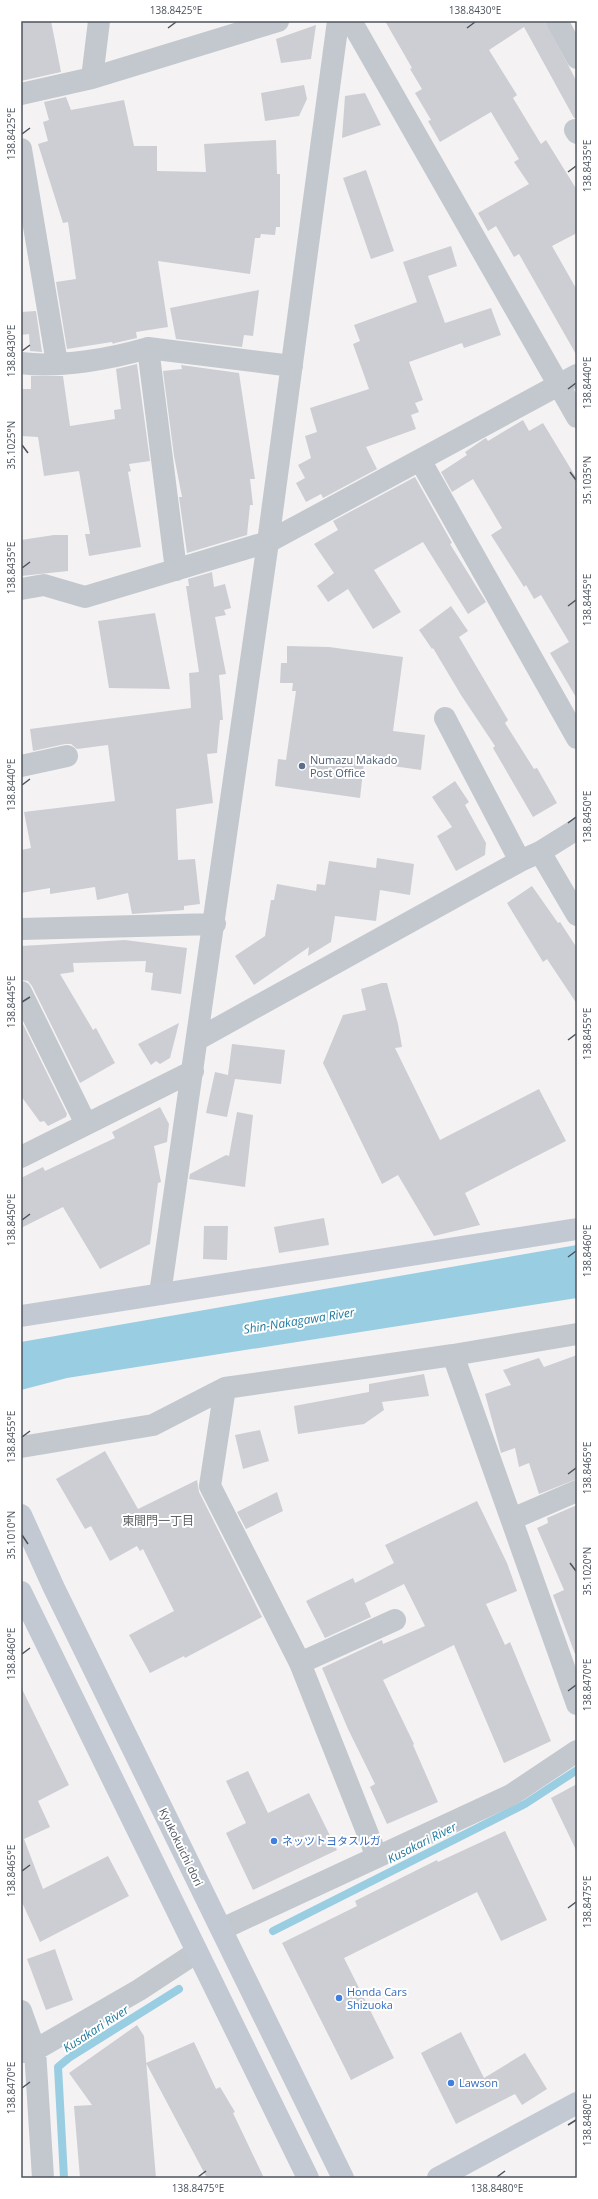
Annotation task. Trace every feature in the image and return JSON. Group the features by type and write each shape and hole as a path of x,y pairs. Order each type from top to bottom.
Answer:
{"main road":[{"path":"21,1316 577,1229"},
{"name":"Kyukokuichi dori","path":"21,1515 54,1588 343,2178"},
{"path":"22,1599 308,2178"},
{"path":"438,2178 577,2103"}],"street":[{"path":"92,78 99,21"},
{"path":"21,94 92,78 278,21"},
{"path":"160,1294 215,924 338,21"},
{"path":"351,21 568,380 577,417"},
{"path":"557,21 577,58"},
{"path":"21,149 30,257 57,363"},
{"path":"21,363 57,363 125,354 148,348 292,366"},
{"path":"148,348 176,570"},
{"path":"21,589 44,585 85,597 268,542 568,380"},
{"path":"420,460 577,738"},
{"path":"444,718 520,861"},
{"path":"21,766 67,756"},
{"path":"198,1039 520,861 540,852 577,829"},
{"path":"540,852 577,915"},
{"path":"21,929 215,924"},
{"path":"21,992 86,1124"},
{"path":"21,1156 193,1071"},
{"path":"21,1446 153,1425 225,1388 454,1355 577,1334"},
{"path":"454,1355 577,1704"},
{"path":"225,1388 210,1486 300,1662 377,1857"},
{"path":"512,1519 577,1491"},
{"path":"300,1662 395,1620"},
{"path":"222,1929 511,1795 577,1751"},
{"path":"28,2051 139,1990 197,1952"},
{"path":"21,2011 28,2051 43,2178"}],"water":[{"name":"Shin-Nakagawa River","path":"577,1245 577,1298 67,1378 21,1390 21,1342"}],"building":[{"path":"21,21 51,21 61,72 21,81"},
{"path":"385,21 545,21 577,82 577,118 574,118 524,27 489,50 517,95 513,98 541,144 546,140 577,190 577,233 552,246 577,290 577,356 519,254 514,257 496,226 488,231 478,213 529,184 514,162 519,159 491,112 440,142 428,121 431,120 415,93 422,89 410,69 412,68"},
{"path":"316,25 311,59 281,63 276,39"},
{"path":"304,85 307,99 299,116 265,121 261,93"},
{"path":"365,93 381,125 342,138 345,96"},
{"path":"66,97 71,110 124,100 134,146 157,146 157,171 206,172 204,144 276,140 277,174 280,174 280,227 276,227 275,235 261,234 260,238 255,238 250,274 158,261 168,327 136,332 137,338 113,344 112,342 67,349 56,282 76,279 68,222 63,223 38,144 48,141 43,122 49,120 44,102"},
{"path":"366,170 394,251 371,259 343,178"},
{"path":"451,246 457,266 428,276 445,323 491,308 501,335 464,348 462,343 409,362 423,400 415,403 419,412 411,415 416,429 366,447 377,469 323,498 321,494 306,502 296,483 305,478 298,465 311,458 305,436 317,432 310,408 369,389 353,344 360,341 354,325 417,302 403,262"},
{"path":"259,290 253,336 244,335 242,347 176,339 170,308"},
{"path":"36,311 42,352 30,351 29,334 21,335 21,312"},
{"path":"137,364 150,461 129,464 131,471 128,472 141,547 89,556 85,534 90,534 79,471 44,476 38,437 21,436 21,389 31,389 31,376 63,376 70,426 115,419 114,410 121,409 116,369"},
{"path":"181,365 239,373 255,479 250,479 253,505 250,505 247,535 187,553 179,497 182,497 174,456 163,371 182,369"},
{"path":"523,420 529,431 543,423 577,479 577,699 550,653 569,642 541,595 534,599 526,585 524,587 491,535 502,528 473,479 452,492 441,472 467,455 465,452 484,439 486,438 488,441"},
{"path":"415,477 452,543 450,544 486,602 468,614 423,542 374,570 401,612 373,629 348,589 328,602 317,586 334,573 314,544 338,530 333,521"},
{"path":"54,535 68,535 68,571 21,576 21,540"},
{"path":"212,572 214,587 225,584 231,608 224,610 226,615 215,617 226,674 219,675 223,720 220,720 217,753 207,754 213,803 176,809 178,860 195,859 200,904 184,906 184,910 132,914 128,893 97,900 95,887 50,894 50,888 21,893 21,850 31,848 24,812 115,801 108,745 77,749 71,744 65,744 33,751 30,729 191,708 189,673 199,672 186,586 189,586 188,579"},
{"path":"451,606 468,631 459,637 508,720 505,723 534,769 537,768 557,803 533,817 493,748 495,746 461,695 433,648 432,649 419,630"},
{"path":"155,613 170,689 109,688 98,621"},
{"path":"287,646 329,647 403,657 393,731 425,735 421,770 364,762 360,798 275,786 278,759 286,760 296,691 292,691 293,683 280,683 281,663 287,663"},
{"path":"455,781 469,802 465,805 486,843 485,855 456,871 437,836 452,827 432,797"},
{"path":"377,858 414,864 410,895 380,890 376,921 335,916 331,942 308,956 309,947 254,985 235,956 265,936 271,900 274,900 277,884 316,891 317,884 325,885 329,861 376,868"},
{"path":"532,886 558,923 560,922 577,948 577,1004 547,959 543,962 507,903"},
{"path":"125,940 187,948 181,994 151,990 153,973 145,972 146,961 73,963 74,972 60,974 93,1030 96,1028 115,1063 80,1083 32,986 28,981 21,980 21,946"},
{"path":"387,983 398,1024 402,1047 395,1048 440,1140 539,1089 566,1141 465,1193 480,1225 434,1236 398,1175 382,1184 323,1063 343,1015 366,1010 361,989"},
{"path":"21,1020 67,1114 66,1117 48,1126 44,1121 40,1122 21,1096"},
{"path":"179,1023 170,1058 160,1064 156,1061 151,1065 138,1044"},
{"path":"232,1044 285,1050 281,1084 235,1079 227,1117 206,1113 215,1072 228,1075"},
{"path":"160,1107 169,1124 167,1142 154,1146 161,1182 158,1183 150,1244 100,1269 63,1207 21,1228 21,1178 43,1167 45,1171 115,1138 112,1132"},
{"path":"237,1112 253,1115 245,1187 189,1179 190,1174 226,1155 229,1156"},
{"path":"324,1218 329,1245 279,1253 274,1227"},
{"path":"204,1226 228,1226 227,1260 203,1259"},
{"path":"577,1355 577,1479 539,1494 529,1463 519,1467 515,1448 501,1453 485,1394 511,1385 503,1370 539,1358 544,1367"},
{"path":"424,1374 429,1396 382,1402 384,1410 364,1424 298,1434 294,1406 369,1392 369,1384"},
{"path":"260,1430 269,1461 243,1469 235,1435"},
{"path":"105,1451 138,1509 197,1480 199,1492 262,1617 185,1658 184,1656 150,1673 129,1635 174,1611 143,1549 140,1551 137,1546 110,1561 91,1526 85,1529 56,1479"},
{"path":"277,1492 283,1511 246,1529 237,1512"},
{"path":"477,1501 507,1563 517,1591 486,1604 505,1645 510,1642 551,1741 504,1763 454,1645 383,1680 414,1744 413,1745 438,1802 387,1824 370,1787 375,1784 348,1729 322,1668 382,1640 383,1644 425,1626 404,1584 365,1603 371,1617 325,1638 306,1601 353,1578 355,1583 394,1563 385,1545"},
{"path":"577,1505 577,1653 575,1654 553,1595 564,1590 537,1528 548,1523 547,1518"},
{"path":"21,1687 69,1785 38,1801 50,1827 24,1839 43,1889 108,1856 129,1896 40,1942 21,1900"},
{"path":"248,1771 268,1813 309,1793 337,1850 253,1890 226,1833 246,1823 226,1781"},
{"path":"577,1784 577,1852 551,1798"},
{"path":"505,1831 547,1920 501,1941 477,1892 344,1958 394,2058 351,2080 282,1943 357,1906 355,1901 437,1860 438,1862"},
{"path":"55,1949 73,2000 46,2010 27,1959"},
{"path":"137,2025 144,2036 156,2178 80,2178 74,2106 92,2105 69,2073"},
{"path":"461,2032 484,2078 525,2053 547,2089 522,2105 515,2094 456,2124 421,2053"},
{"path":"194,2042 216,2089 220,2087 235,2112 233,2113 264,2178 207,2178 146,2063"}],"waterway":[{"name":"Kusakari River","path":"273,1931 525,1804 577,1770"},
{"name":"Kusakari River","path":"64,2178 58,2067 70,2057 179,1989"}],"place":[{"name":"Numazu Makado Post Office","path":"302,766"},
{"name":"ネッツトヨタスルガ","path":"274,1841"},
{"name":"Honda Cars Shizuoka","path":"339,1998"},
{"name":"Lawson","path":"451,2083"}],"district":[{"name":"東間門一丁目","path":"158,1521"}]}
